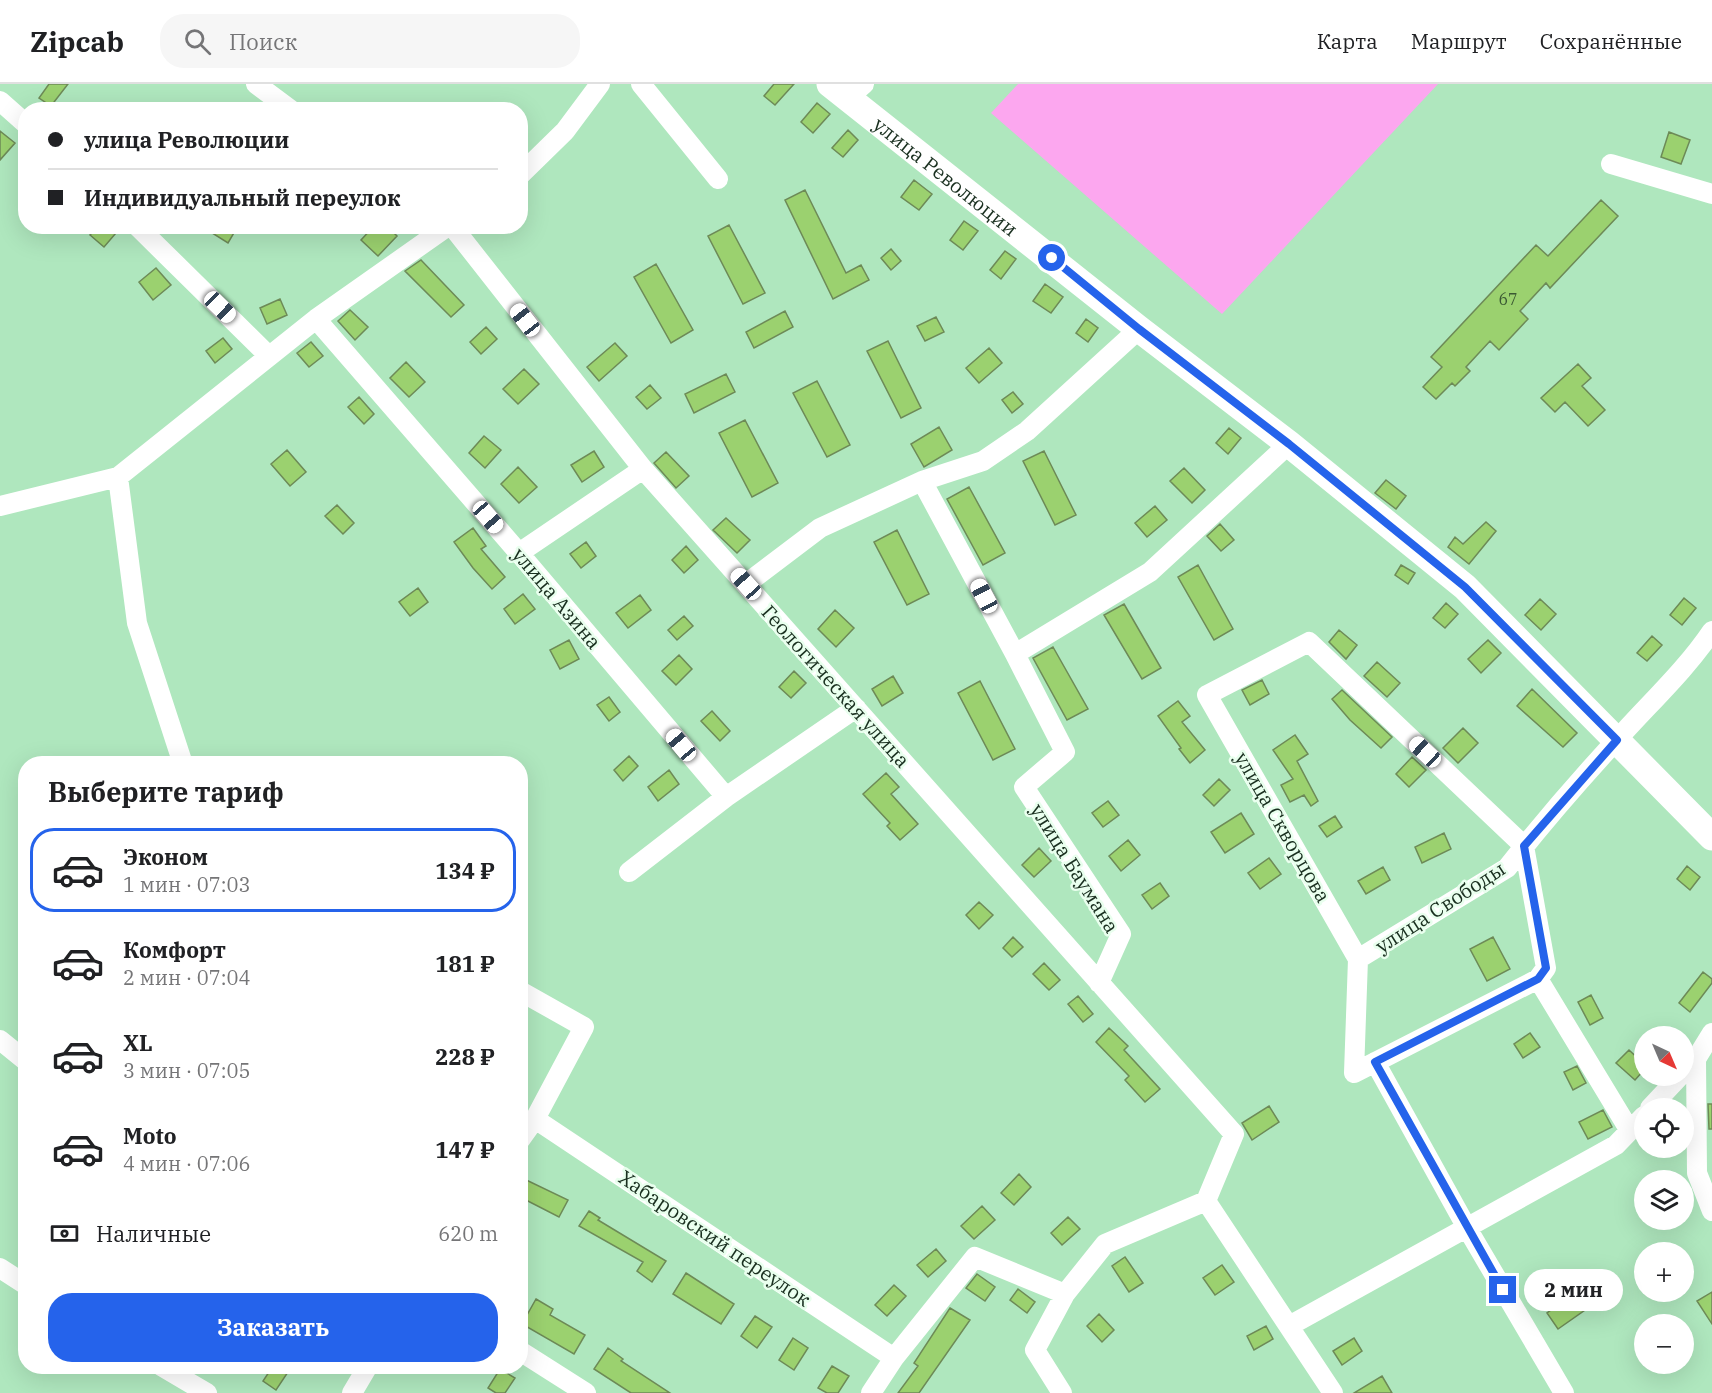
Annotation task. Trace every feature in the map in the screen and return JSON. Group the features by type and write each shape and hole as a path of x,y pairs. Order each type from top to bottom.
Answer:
{"street":[{"path":"256,84 280,102"},
{"path":"528,167 565,130 600,84"},
{"path":"641,84 718,179"},
{"name":"улица Революции","path":"847,89 1139,329 1289,444 1465,587 1712,837"},
{"path":"0,101 18,117"},
{"path":"1611,164 1712,194"},
{"path":"145,234 269,356"},
{"path":"0,506 118,477 316,319 438,234"},
{"name":"Геологическая улица","path":"456,234 643,469 1233,1134 1206,1201"},
{"name":"улица Азина","path":"316,319 726,797"},
{"path":"746,584 820,528 922,481 983,461 1027,431 1139,329"},
{"path":"1015,654 1150,572 1289,444"},
{"path":"519,553 643,469"},
{"path":"118,477 137,623 180,756"},
{"name":"улица Баумана","path":"922,481 1065,752 1024,787 1121,934 1099,983"},
{"name":"улица Свободы","path":"1375,1062 1354,1073 1358,959 1507,868 1617,740 1696,653 1712,631"},
{"name":"улица Скворцова","path":"1358,959 1207,695 1309,642 1524,846"},
{"path":"629,872 726,797 856,708"},
{"path":"1524,846 1546,968 1538,979 1375,1062 1467,1228 1564,1393"},
{"path":"1538,979 1630,1131"},
{"path":"528,996 584,1027 528,1129"},
{"path":"1694,1067 1712,1033"},
{"path":"0,1040 18,1055"},
{"path":"1661,1098 1674,1086"},
{"path":"1694,1086 1697,1173 1712,1211"},
{"name":"Хабаровский переулок","path":"535,1119 894,1358"},
{"path":"1289,1326 1617,1145 1634,1127"},
{"path":"1062,1393 1035,1350 1065,1294 1105,1244 1206,1201 1333,1393"},
{"path":"871,1393 894,1358 975,1257 1065,1294"},
{"path":"0,1268 18,1280"},
{"path":"528,1356 586,1393"},
{"path":"175,1374 207,1393"},
{"path":"352,1393 363,1374"}],"shaded area":[{"path":"1018,84 1438,84 1222,314 991,113"}],"building":[{"path":"49,84 68,84 54,102 45,102 39,98"},
{"path":"774,84 794,84 775,105 764,96"},
{"path":"817,103 830,114 813,133 801,122"},
{"path":"848,130 858,140 843,157 832,148"},
{"path":"0,131 15,143 0,160"},
{"path":"1669,132 1690,140 1681,164 1661,157"},
{"path":"914,180 932,194 919,210 901,197"},
{"path":"805,190 846,273 861,265 869,280 833,299 785,200"},
{"path":"1601,200 1618,216 1550,288 1546,283 1520,311 1528,319 1499,350 1490,341 1466,367 1470,371 1455,386 1452,383 1436,399 1423,387 1442,367 1431,357 1536,245 1548,256"},
{"path":"964,221 978,231 963,250 950,240"},
{"path":"729,225 765,293 743,304 708,236"},
{"path":"91,234 115,234 104,247"},
{"path":"214,234 233,234 228,243"},
{"path":"367,234 395,234 397,236 378,256 361,240"},
{"path":"891,249 901,261 891,270 881,258"},
{"path":"1005,251 1016,259 1001,279 990,270"},
{"path":"421,260 464,305 451,317 405,271"},
{"path":"656,264 693,330 671,343 634,277"},
{"path":"156,268 171,285 153,300 139,282"},
{"path":"1045,284 1063,297 1051,313 1033,301"},
{"path":"280,299 287,315 267,324 260,308"},
{"path":"350,310 368,327 355,340 338,321"},
{"path":"785,311 793,327 754,348 746,332"},
{"path":"936,317 944,332 925,341 917,326"},
{"path":"1086,319 1098,328 1088,342 1076,333"},
{"path":"486,327 497,339 481,354 470,342"},
{"path":"223,338 232,349 215,363 206,351"},
{"path":"888,341 921,408 901,418 867,351"},
{"path":"311,342 323,356 309,367 297,353"},
{"path":"615,343 627,356 599,381 587,367"},
{"path":"989,348 1002,363 979,383 966,368"},
{"path":"406,362 425,382 409,397 390,378"},
{"path":"1578,364 1591,378 1582,386 1605,410 1588,426 1565,402 1555,412 1541,398"},
{"path":"524,369 539,384 518,404 503,389"},
{"path":"726,374 735,392 694,413 685,394"},
{"path":"817,381 850,445 827,457 793,393"},
{"path":"650,385 661,398 647,409 636,397"},
{"path":"1013,392 1023,404 1012,413 1002,400"},
{"path":"359,397 374,414 364,424 348,407"},
{"path":"745,420 778,483 752,497 719,433"},
{"path":"939,427 952,450 924,467 911,444"},
{"path":"1229,428 1241,438 1228,454 1216,443"},
{"path":"484,436 501,450 485,468 469,453"},
{"path":"287,450 306,472 290,486 271,464"},
{"path":"594,451 604,467 582,482 571,465"},
{"path":"1044,451 1076,515 1055,525 1023,461"},
{"path":"666,452 689,476 676,488 654,463"},
{"path":"518,467 537,487 519,503 501,484"},
{"path":"1184,468 1205,490 1192,503 1170,481"},
{"path":"1386,480 1406,496 1396,509 1375,493"},
{"path":"969,487 1005,553 983,565 947,499"},
{"path":"337,505 354,523 343,534 325,516"},
{"path":"1155,506 1167,520 1147,537 1135,523"},
{"path":"726,518 750,540 737,553 713,530"},
{"path":"1486,522 1496,531 1469,564 1448,547 1455,537 1463,544"},
{"path":"1220,524 1234,540 1221,551 1207,536"},
{"path":"473,528 486,546 481,549 505,577 492,589 454,542"},
{"path":"897,530 929,594 907,605 874,542"},
{"path":"586,542 596,556 581,568 570,554"},
{"path":"686,546 698,560 684,573 672,560"},
{"path":"1198,565 1233,629 1214,640 1178,577"},
{"path":"1401,565 1415,573 1408,584 1395,575"},
{"path":"418,588 428,602 410,616 399,602"},
{"path":"523,594 535,609 515,624 504,609"},
{"path":"640,595 651,610 628,628 616,613"},
{"path":"1684,598 1696,608 1682,625 1670,615"},
{"path":"1540,599 1556,614 1541,630 1525,615"},
{"path":"1446,603 1458,614 1445,628 1433,618"},
{"path":"1124,604 1161,668 1142,679 1104,615"},
{"path":"835,610 854,628 836,647 818,629"},
{"path":"684,616 693,626 677,640 668,630"},
{"path":"1339,630 1357,645 1346,659 1329,642"},
{"path":"1652,636 1662,645 1647,661 1637,653"},
{"path":"569,640 579,659 560,669 550,650"},
{"path":"1488,640 1501,653 1481,673 1468,659"},
{"path":"1053,647 1088,709 1067,720 1033,658"},
{"path":"679,655 692,669 676,685 662,671"},
{"path":"1377,662 1400,683 1387,697 1364,676"},
{"path":"794,671 806,683 791,698 779,687"},
{"path":"893,676 903,693 882,706 872,689"},
{"path":"1262,680 1269,694 1250,705 1242,690"},
{"path":"980,681 1015,749 993,760 958,693"},
{"path":"1532,689 1577,733 1563,747 1517,706"},
{"path":"1342,690 1392,737 1381,748 1350,720 1332,699"},
{"path":"609,697 620,712 609,721 597,705"},
{"path":"1178,701 1190,716 1182,722 1205,750 1190,763 1158,716"},
{"path":"712,711 730,731 720,741 701,721"},
{"path":"1463,728 1478,743 1458,763 1443,748"},
{"path":"1295,735 1308,754 1297,761 1318,801 1311,806 1304,795 1290,802 1281,785 1293,779 1273,750"},
{"path":"629,756 638,766 623,781 614,770"},
{"path":"1412,757 1426,770 1409,787 1396,774"},
{"path":"669,770 679,784 658,801 648,787"},
{"path":"886,773 899,787 891,794 918,824 900,840 887,826 890,823 863,794"},
{"path":"1219,779 1230,790 1214,806 1203,795"},
{"path":"1108,801 1119,815 1103,827 1092,813"},
{"path":"1241,813 1254,834 1225,853 1211,832"},
{"path":"1335,816 1342,827 1327,837 1319,826"},
{"path":"1444,833 1451,849 1422,863 1415,847"},
{"path":"1128,840 1140,855 1121,871 1109,856"},
{"path":"1039,848 1051,861 1034,877 1022,865"},
{"path":"1269,858 1281,874 1260,889 1248,873"},
{"path":"1687,866 1700,877 1690,890 1677,879"},
{"path":"1383,867 1390,880 1366,894 1358,881"},
{"path":"1160,883 1169,896 1152,909 1142,895"},
{"path":"979,902 993,915 979,929 966,915"},
{"path":"1013,937 1023,947 1012,957 1003,948"},
{"path":"1493,937 1510,969 1487,981 1470,949"},
{"path":"1044,963 1060,980 1049,990 1033,974"},
{"path":"1703,972 1712,979 1712,983 1690,1012 1679,1003"},
{"path":"1591,995 1603,1018 1590,1025 1578,1002"},
{"path":"1078,996 1093,1014 1083,1022 1068,1004"},
{"path":"1109,1028 1128,1046 1124,1050 1160,1089 1145,1102 1125,1080 1129,1076 1096,1042"},
{"path":"1530,1033 1540,1047 1523,1058 1514,1044"},
{"path":"1629,1050 1634,1055 1634,1079 1616,1063"},
{"path":"1577,1066 1586,1083 1573,1090 1564,1072"},
{"path":"1708,1104 1712,1104 1712,1129 1709,1129"},
{"path":"1269,1106 1279,1122 1252,1140 1242,1123"},
{"path":"1603,1110 1612,1127 1588,1139 1579,1122"},
{"path":"1019,1174 1031,1187 1014,1205 1001,1193"},
{"path":"528,1181 568,1200 559,1217 528,1201"},
{"path":"982,1206 995,1220 974,1239 961,1226"},
{"path":"589,1211 600,1218 598,1220 666,1261 652,1282 637,1271 643,1262 579,1226"},
{"path":"1068,1217 1080,1229 1062,1245 1051,1233"},
{"path":"936,1249 946,1261 928,1277 917,1265"},
{"path":"1125,1257 1143,1283 1129,1292 1112,1266"},
{"path":"1222,1265 1234,1282 1215,1295 1203,1278"},
{"path":"686,1273 734,1304 721,1324 673,1294"},
{"path":"977,1274 995,1287 985,1301 966,1288"},
{"path":"894,1285 906,1296 887,1316 875,1305"},
{"path":"1018,1289 1035,1302 1027,1313 1010,1300"},
{"path":"1712,1292 1712,1324 1697,1301"},
{"path":"1573,1294 1585,1310 1558,1329 1547,1313"},
{"path":"536,1299 553,1309 550,1315 585,1335 574,1354 528,1327 528,1313"},
{"path":"950,1308 970,1320 919,1393 898,1393 918,1366 914,1363"},
{"path":"1099,1314 1114,1330 1102,1342 1087,1326"},
{"path":"755,1316 772,1327 757,1348 741,1336"},
{"path":"1266,1326 1273,1339 1254,1350 1247,1336"},
{"path":"793,1338 808,1348 794,1370 779,1360"},
{"path":"1354,1338 1362,1351 1342,1365 1333,1351"},
{"path":"608,1348 623,1359 621,1361 670,1393 631,1393 594,1369"},
{"path":"832,1366 849,1376 838,1393 827,1393 818,1388"},
{"path":"268,1374 287,1374 276,1390 263,1381"},
{"path":"497,1374 508,1374 515,1378 505,1393 496,1393 488,1388"},
{"path":"1382,1376 1392,1393 1354,1393"}],"route":[{"path":"1052,258 1139,329 1289,444 1465,587 1617,740 1524,846 1546,968 1538,979 1375,1062 1503,1290"}]}
